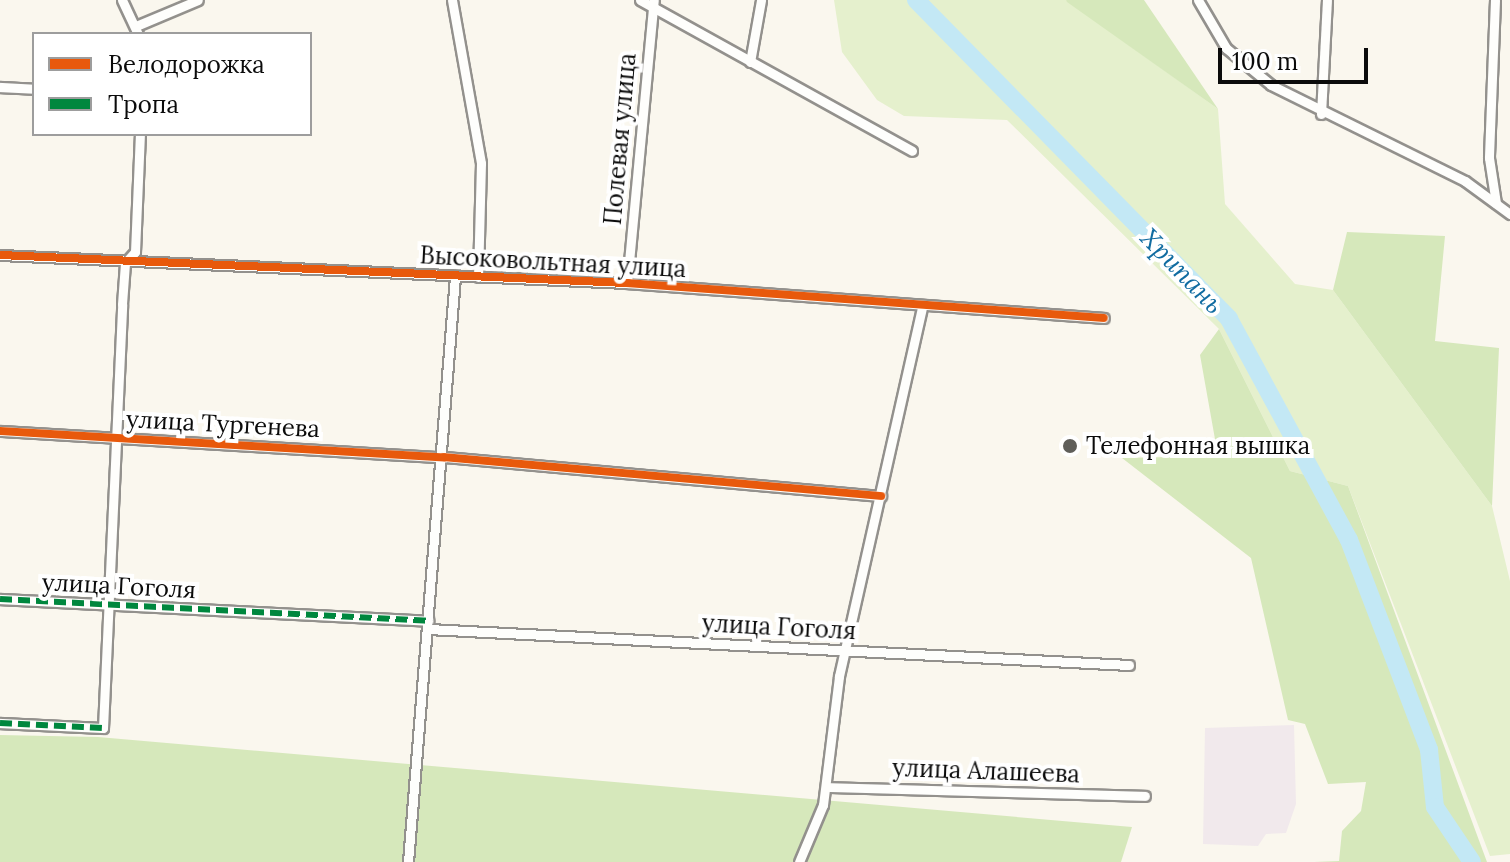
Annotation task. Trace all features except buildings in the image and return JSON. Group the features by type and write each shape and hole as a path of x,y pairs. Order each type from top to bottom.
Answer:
{"street":[{"path":"122,0 137,30 198,0"},
{"path":"452,0 481,163 478,277"},
{"path":"640,0 654,4 750,62 912,151"},
{"path":"750,62 761,0"},
{"path":"1198,0 1226,48 1321,114 1465,181 1510,214"},
{"path":"1321,114 1327,0"},
{"path":"1495,0 1489,158 1496,203"},
{"name":"Полевая улица","path":"627,283 654,4"},
{"path":"0,87 32,89"},
{"path":"0,723 103,728 106,605 125,263 135,252 140,136"},
{"name":"Высоковольтная улица","path":"0,255 125,263 627,283 1104,318"},
{"path":"408,862 444,457 455,277"},
{"path":"799,862 826,787 844,652 922,307"},
{"name":"улица Тургенева","path":"0,431 444,457 881,496"},
{"name":"улица Гоголя","path":"0,599 844,652 1129,665"},
{"name":"улица Алашеева","path":"826,787 1145,796"}],"shaded area":[{"path":"1294,725 1296,804 1286,833 1266,834 1258,846 1203,844 1205,728"}],"green space":[{"path":"834,0 1066,0 1218,109 1225,204 1295,284 1333,290 1492,506 1510,581 1510,854 1490,856 1348,486 1290,471 1219,329 1007,120 904,116 877,100 842,52"},
{"path":"1144,0 1218,109 1067,2"},
{"path":"1347,232 1445,236 1435,341 1499,348 1492,506 1333,290"},
{"path":"1219,329 1290,471 1348,486 1487,862 1314,862 1339,861 1342,831 1361,811 1366,782 1328,784 1305,724 1288,720 1251,558 1122,458 1218,456 1200,355"},
{"path":"0,735 98,737 1132,827 1121,862 0,862"}],"waterway":[{"name":"Хрипань","path":"916,0 1229,319 1349,540 1429,750 1435,807 1472,862"}],"marked path":[{"path":"0,599 428,621"},
{"path":"0,723 103,728"}],"cycle path":[{"path":"0,255 627,283 1104,318"},
{"path":"0,431 444,457 881,496"}],"place":[{"name":"Телефонная вышка","path":"1070,446"}]}
